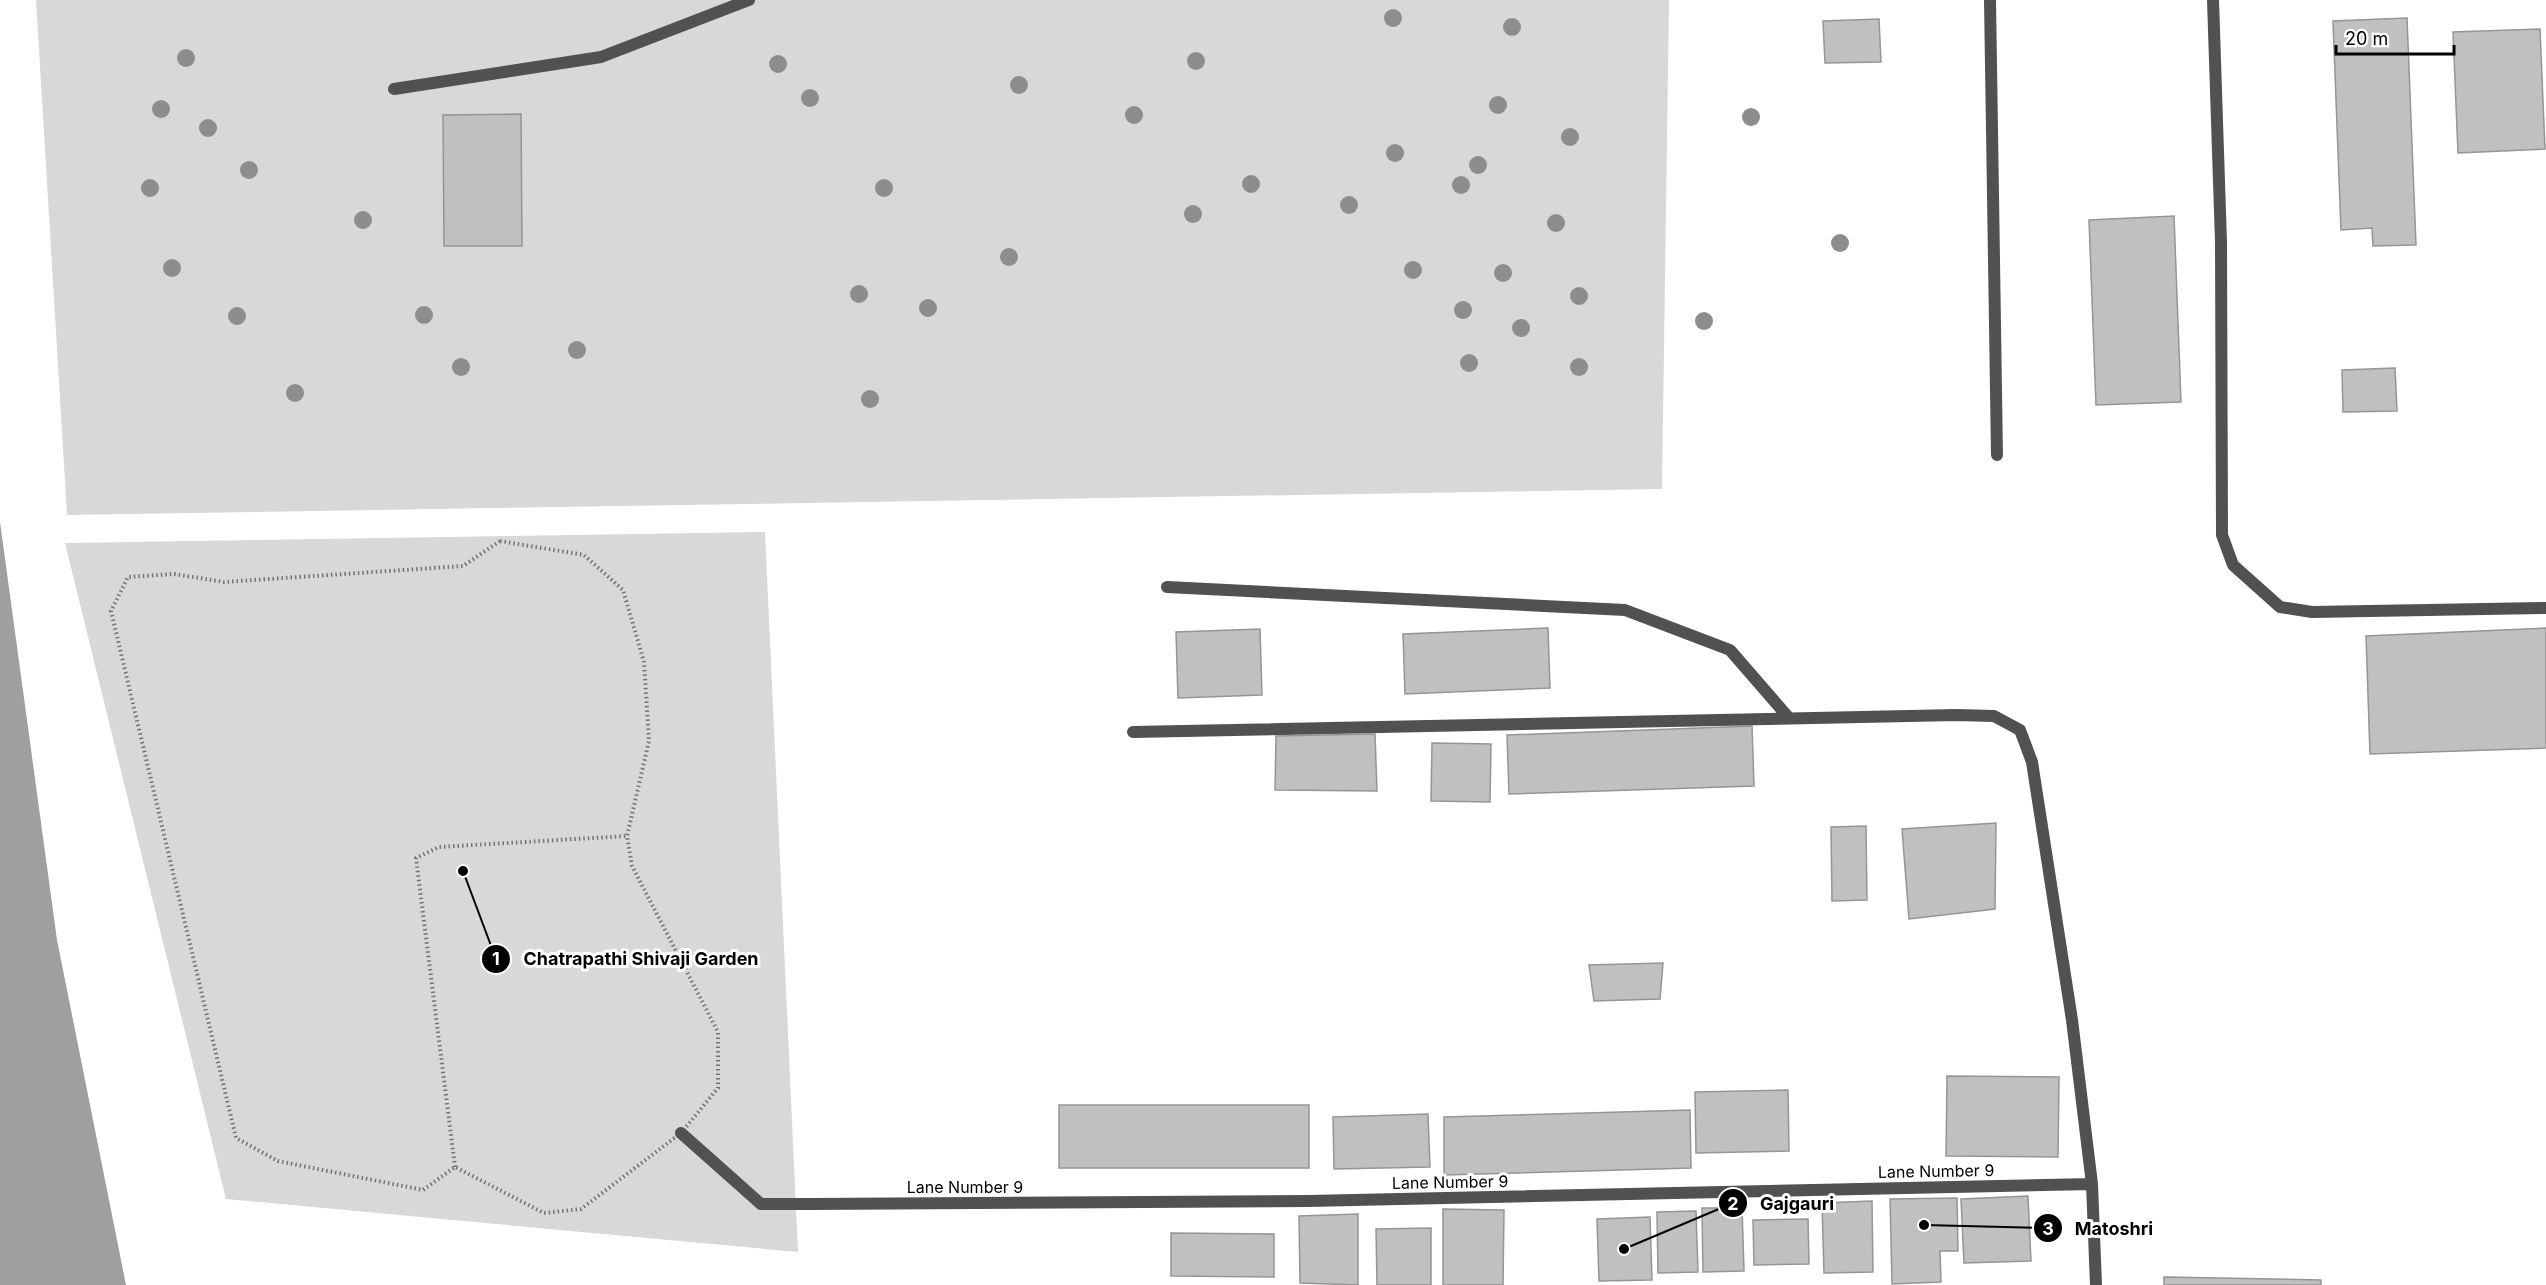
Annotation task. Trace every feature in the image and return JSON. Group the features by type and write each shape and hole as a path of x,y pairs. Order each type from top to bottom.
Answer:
{"street":[{"path":"394,88 601,57 749,0"},
{"path":"1990,0 1996,455"},
{"path":"2213,0 2221,242 2222,535 2233,565 2280,607 2312,612 2546,608"},
{"path":"1167,587 1625,610 1730,650 1789,718"},
{"path":"1134,732 1789,718 1994,716 2020,730 2032,762 2072,1020 2092,1184 2096,1285"},
{"name":"Lane Number 9","path":"681,1132 761,1204 1319,1201 2092,1184"}],"path":[{"path":"500,541 584,555 623,590 644,662 649,741 627,836 632,866 718,1032 718,1088 681,1132 581,1209 544,1213 455,1167 423,1190 278,1161 236,1138 111,611 128,577 174,574 224,582 463,566 500,541"},
{"path":"455,1167 416,858 439,847 627,836"}],"shaded area":[{"path":"36,0 1669,0 1662,489 67,515"},
{"path":"0,522 57,940 126,1285 0,1285"},
{"path":"765,532 798,1252 226,1199 65,543"}],"building":[{"path":"2407,18 2416,245 2373,246 2372,228 2341,230 2333,21"},
{"path":"1879,19 1881,62 1825,63 1823,21"},
{"path":"2540,29 2545,149 2458,153 2453,32"},
{"path":"521,114 522,246 444,246 443,115"},
{"path":"2174,216 2181,402 2096,405 2089,220"},
{"path":"2395,368 2397,411 2343,412 2342,370"},
{"path":"1548,628 1550,688 1405,694 1403,634"},
{"path":"2546,628 2546,748 2370,754 2366,636"},
{"path":"1260,629 1262,695 1178,698 1176,632"},
{"path":"1752,726 1754,786 1509,794 1507,735"},
{"path":"1375,734 1377,791 1275,790 1276,736"},
{"path":"1432,743 1491,744 1490,802 1431,801"},
{"path":"1996,823 1995,909 1909,919 1902,829"},
{"path":"1866,826 1867,900 1832,901 1831,827"},
{"path":"1663,963 1660,999 1594,1001 1589,965"},
{"path":"1947,1076 2059,1077 2058,1157 1946,1156"},
{"path":"1788,1090 1789,1151 1696,1153 1695,1092"},
{"path":"1059,1105 1309,1105 1309,1168 1059,1168"},
{"path":"1690,1110 1691,1168 1444,1175 1444,1117"},
{"path":"1428,1114 1430,1167 1334,1169 1333,1117"},
{"path":"2028,1196 2031,1261 1964,1263 1961,1199"},
{"path":"1957,1198 1958,1251 1940,1251 1941,1282 1892,1284 1890,1199"},
{"path":"1872,1201 1873,1272 1824,1273 1822,1203"},
{"path":"1702,1208 1742,1208 1744,1271 1703,1272"},
{"path":"1443,1209 1504,1210 1503,1285 1443,1285"},
{"path":"1696,1211 1698,1272 1658,1273 1657,1212"},
{"path":"1358,1214 1358,1285 1300,1283 1299,1216"},
{"path":"1650,1217 1652,1280 1599,1281 1597,1219"},
{"path":"1808,1219 1809,1264 1754,1265 1753,1220"},
{"path":"1431,1228 1431,1285 1377,1285 1376,1229"},
{"path":"1171,1233 1274,1234 1274,1277 1171,1276"},
{"path":"2164,1277 2321,1280 2321,1285 2164,1285"}],"place":[{"name":"Chatrapathi Shivaji Garden","path":"463,871"},
{"name":"Matoshri","path":"1924,1225"},
{"name":"Gajgauri","path":"1624,1249"}]}
